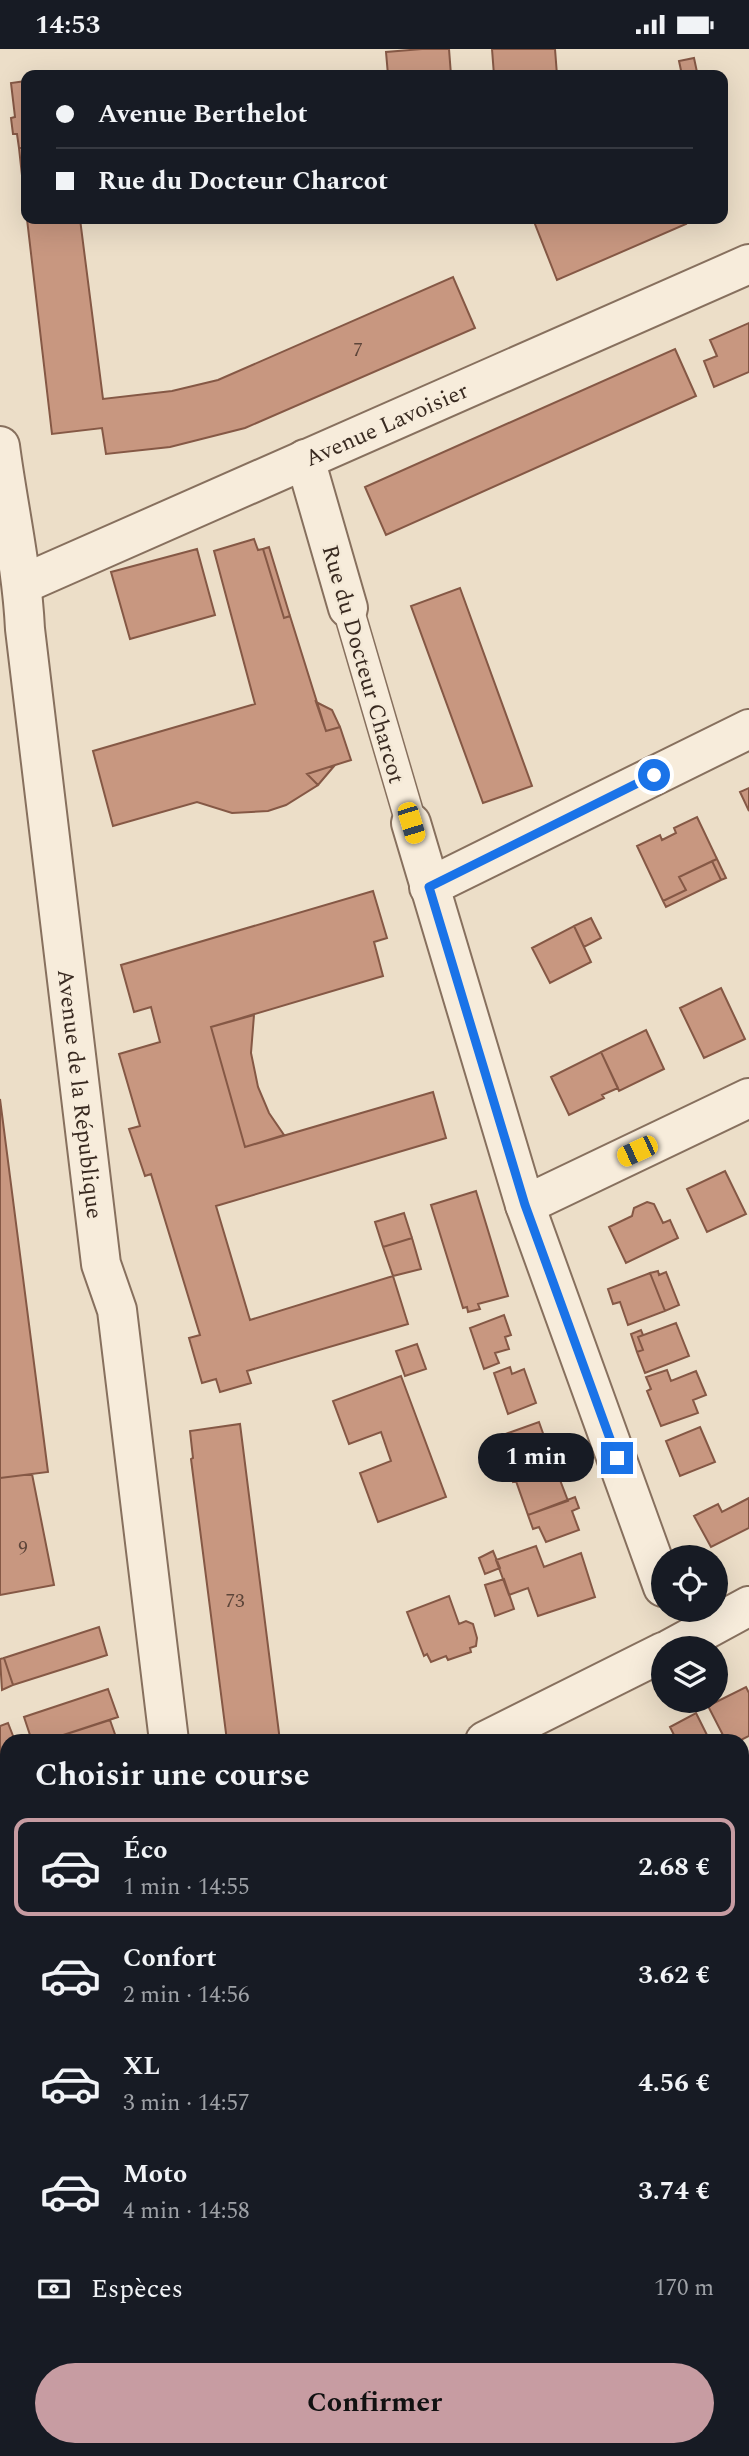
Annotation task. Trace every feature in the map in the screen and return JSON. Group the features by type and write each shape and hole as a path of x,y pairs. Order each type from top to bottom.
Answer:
{"street":[{"name":"Avenue Lavoisier","path":"23,584 749,264"},
{"name":"Avenue de la République","path":"0,446 4,512 23,584 12,632 102,1264 117,1310 168,1734"},
{"name":"Rue du Docteur Charcot","path":"305,459 429,887 525,1205 651,1554"},
{"path":"429,887 749,729"},
{"path":"525,1205 749,1098"},
{"path":"678,1636 749,1606"},
{"path":"498,1734 651,1650"}],"building":[{"path":"449,49 451,70 388,70 386,52"},
{"path":"492,49 555,49 557,70 494,70"},
{"path":"694,58 697,70 681,70 679,61"},
{"path":"21,82 21,148 17,134 13,134 11,118 15,117 11,83"},
{"path":"28,224 81,224 103,399 172,391 218,380 453,277 475,328 245,428 170,447 106,454 102,428 52,434"},
{"path":"535,224 686,224 557,280"},
{"path":"749,323 749,372 714,387 704,361 717,356 710,340"},
{"path":"675,349 696,396 386,535 365,487"},
{"path":"254,539 258,550 263,549 284,618 290,616 326,731 340,727 351,760 307,774 318,785 286,805 268,811 232,813 197,802 113,826 93,751 255,704 214,551"},
{"path":"269,547 290,616 284,618 263,549"},
{"path":"197,549 215,615 130,639 111,572"},
{"path":"460,588 532,786 483,803 411,606"},
{"path":"316,702 332,710 340,727 326,731"},
{"path":"335,765 318,785 307,774"},
{"path":"749,788 749,811 740,792"},
{"path":"697,817 717,859 679,877 686,890 663,901 637,846 660,835 662,840 676,833 674,828"},
{"path":"717,859 726,878 721,880 712,861"},
{"path":"712,861 721,880 666,907 663,901 686,890 679,877"},
{"path":"373,891 387,938 374,942 383,976 211,1027 245,1147 433,1092 446,1138 216,1206 250,1320 393,1276 408,1324 247,1371 251,1383 220,1392 216,1379 202,1383 189,1338 200,1335 151,1174 145,1176 129,1129 140,1126 119,1054 160,1042 151,1007 134,1012 121,965"},
{"path":"591,918 601,938 584,947 574,926"},
{"path":"574,926 591,962 550,983 532,948"},
{"path":"721,988 745,1039 704,1058 680,1008"},
{"path":"254,1015 251,1053 258,1087 269,1113 284,1135 245,1147 211,1027"},
{"path":"646,1030 664,1069 619,1091 601,1052"},
{"path":"601,1052 618,1088 569,1115 551,1077"},
{"path":"0,1099 48,1472 0,1478"},
{"path":"725,1171 746,1214 707,1232 687,1189"},
{"path":"476,1191 508,1296 478,1304 480,1309 468,1312 467,1307 463,1308 431,1205"},
{"path":"647,1202 654,1204 663,1223 670,1220 678,1238 626,1263 609,1227 632,1216 634,1208"},
{"path":"404,1213 412,1238 383,1247 375,1222"},
{"path":"412,1238 421,1269 393,1276 383,1247"},
{"path":"658,1271 659,1275 666,1272 679,1305 665,1311 650,1273"},
{"path":"650,1273 665,1311 628,1325 620,1302 613,1304 608,1289"},
{"path":"504,1315 511,1335 505,1337 509,1349 495,1353 499,1363 484,1369 470,1328"},
{"path":"676,1323 689,1356 645,1373 637,1352 643,1350 638,1337"},
{"path":"641,1330 643,1335 638,1337 643,1350 637,1352 631,1334"},
{"path":"417,1344 426,1369 405,1376 396,1351"},
{"path":"510,1367 512,1374 524,1369 536,1403 508,1414 494,1373"},
{"path":"667,1370 671,1381 696,1371 706,1395 693,1400 698,1413 661,1426 647,1391 651,1389 646,1377"},
{"path":"401,1376 446,1497 378,1522 360,1473 391,1461 381,1432 349,1444 333,1401"},
{"path":"539,1422 555,1467 513,1482 497,1437"},
{"path":"240,1424 279,1734 226,1734 191,1459 190,1431"},
{"path":"700,1427 715,1462 680,1476 666,1441"},
{"path":"555,1467 568,1501 528,1515 516,1481"},
{"path":"32,1474 54,1585 0,1595 0,1478"},
{"path":"575,1497 579,1508 572,1511 579,1530 546,1542 539,1527 533,1529 528,1515"},
{"path":"749,1498 749,1528 710,1545 694,1516 718,1504 722,1512"},
{"path":"536,1546 544,1567 581,1553 595,1597 538,1616 528,1588 509,1595 496,1560"},
{"path":"493,1551 500,1568 485,1574 479,1558"},
{"path":"504,1579 514,1609 495,1616 485,1585"},
{"path":"449,1596 459,1624 466,1621 473,1624 476,1646 470,1648 471,1652 448,1660 446,1656 431,1662 427,1654 424,1656 407,1612"},
{"path":"99,1627 107,1655 13,1685 4,1658"},
{"path":"4,1658 13,1685 2,1690 0,1659"},
{"path":"746,1687 749,1693 749,1734 722,1734 712,1713 728,1713 728,1696"},
{"path":"108,1689 118,1717 66,1734 30,1734 24,1717"},
{"path":"696,1713 706,1734 674,1734 670,1727"},
{"path":"110,1720 115,1734 67,1734"},
{"path":"8,1723 12,1734 0,1734 0,1726"}],"route":[{"path":"617,1458 525,1205 429,887 654,775"}]}
